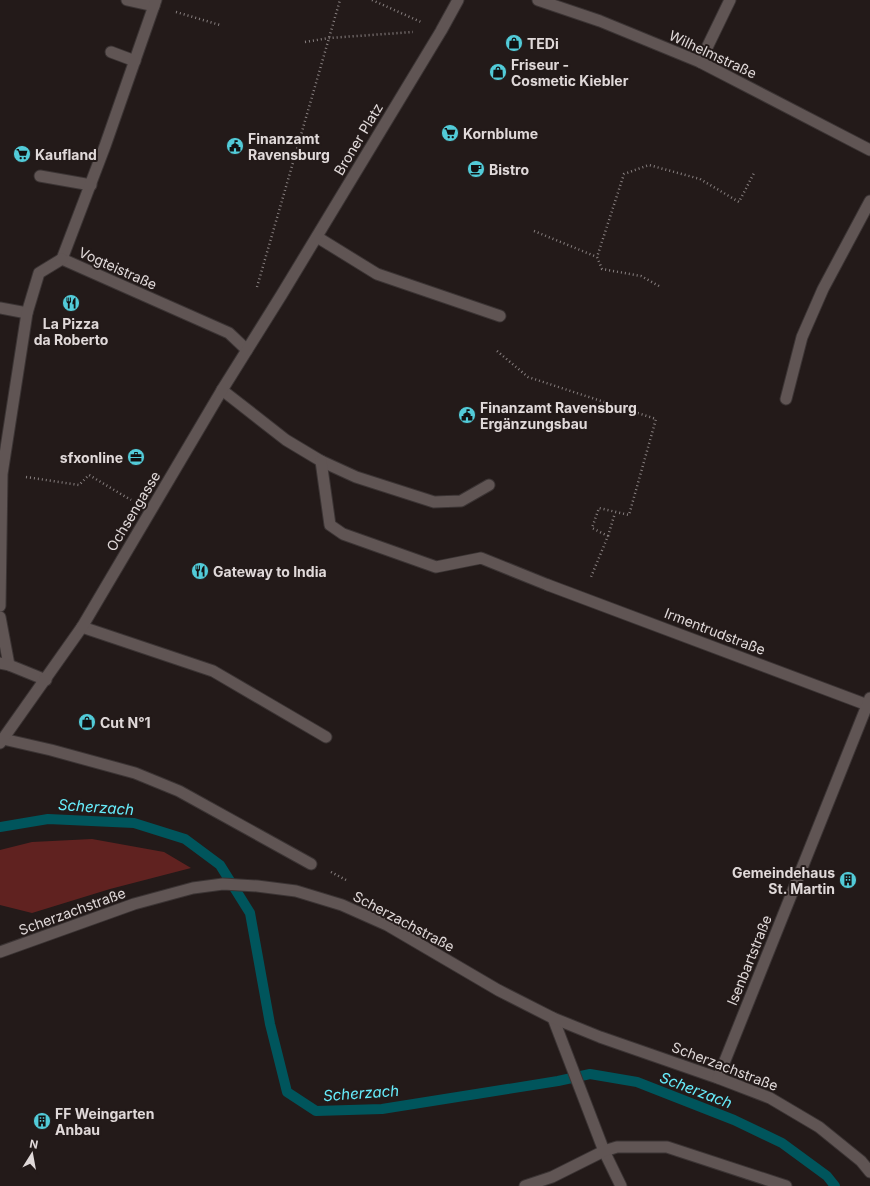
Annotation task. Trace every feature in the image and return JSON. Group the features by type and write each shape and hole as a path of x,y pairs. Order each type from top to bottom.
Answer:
{"street":[{"path":"62,259 155,3 127,0"},
{"name":"Broner Platz","path":"282,294 442,31 458,0"},
{"name":"Wilhelmstraße","path":"538,0 600,21 700,62 870,150"},
{"path":"700,62 730,0"},
{"path":"111,52 135,61"},
{"path":"40,176 90,185"},
{"path":"786,399 802,337 823,289 870,200"},
{"path":"317,237 377,274 500,316"},
{"name":"Vogteistraße","path":"0,606 2,474 16,392 27,313 39,273 62,259 229,333 247,350"},
{"name":"Ochsengasse","path":"2,741 82,627 222,390 282,294"},
{"path":"0,308 27,313"},
{"path":"222,390 286,440 321,461 356,477 434,502 461,501 489,485"},
{"name":"Irmentrudstraße","path":"321,461 330,525 343,534 436,567 481,558 548,585 869,703"},
{"path":"0,617 5,664 46,680"},
{"path":"82,627 213,671 326,737"},
{"name":"Isenbartstraße","path":"718,1078 869,703"},
{"path":"2,741 51,750 135,773 180,791 311,864"},
{"name":"Scherzachstraße","path":"0,952 134,904 193,888 224,884 257,886 296,891 342,904 387,925 498,990 553,1018 600,1037 718,1078 770,1098 819,1128 861,1161 870,1172"},
{"path":"553,1018 604,1151 621,1186"},
{"path":"525,1186 552,1177 604,1151 617,1147 667,1147 786,1186"}],"path":[{"path":"256,292 340,0"},
{"path":"372,0 442,31"},
{"path":"155,3 220,24"},
{"path":"305,42 329,38 442,31"},
{"path":"659,286 641,276 602,269 597,257 624,174 649,165 700,179 739,202 754,173"},
{"path":"534,231 597,257"},
{"path":"497,351 528,377 656,419 629,515 615,513 599,508 592,528 608,536"},
{"path":"2,474 79,485 89,475 150,511"},
{"path":"583,598 608,536 615,513"}],"shaded area":[{"path":"92,839 164,852 191,868 110,889 32,913 0,905 0,850 32,842"}],"waterway":[{"name":"Scherzach","path":"0,827 48,819 134,823 185,839 220,865 250,913 270,1024 287,1092 316,1111 382,1109 558,1081 590,1074 637,1082 734,1120 782,1143 827,1176 835,1186"}],"place":[{"name":"TEDi","path":"514,43"},
{"name":"Friseur - Cosmetic Kiebler","path":"498,72"},
{"name":"Kornblume","path":"450,133"},
{"name":"Finanzamt Ravensburg","path":"235,146"},
{"name":"Kaufland","path":"22,154"},
{"name":"Bistro","path":"476,169"},
{"name":"La Pizza da Roberto","path":"71,303"},
{"name":"Finanzamt Ravensburg Ergänzungsbau","path":"467,415"},
{"name":"sfxonline","path":"136,457"},
{"name":"Gateway to India","path":"200,571"},
{"name":"Cut N°1","path":"87,722"},
{"name":"Gemeindehaus St. Martin","path":"848,880"},
{"name":"FF Weingarten Anbau","path":"42,1121"}]}
